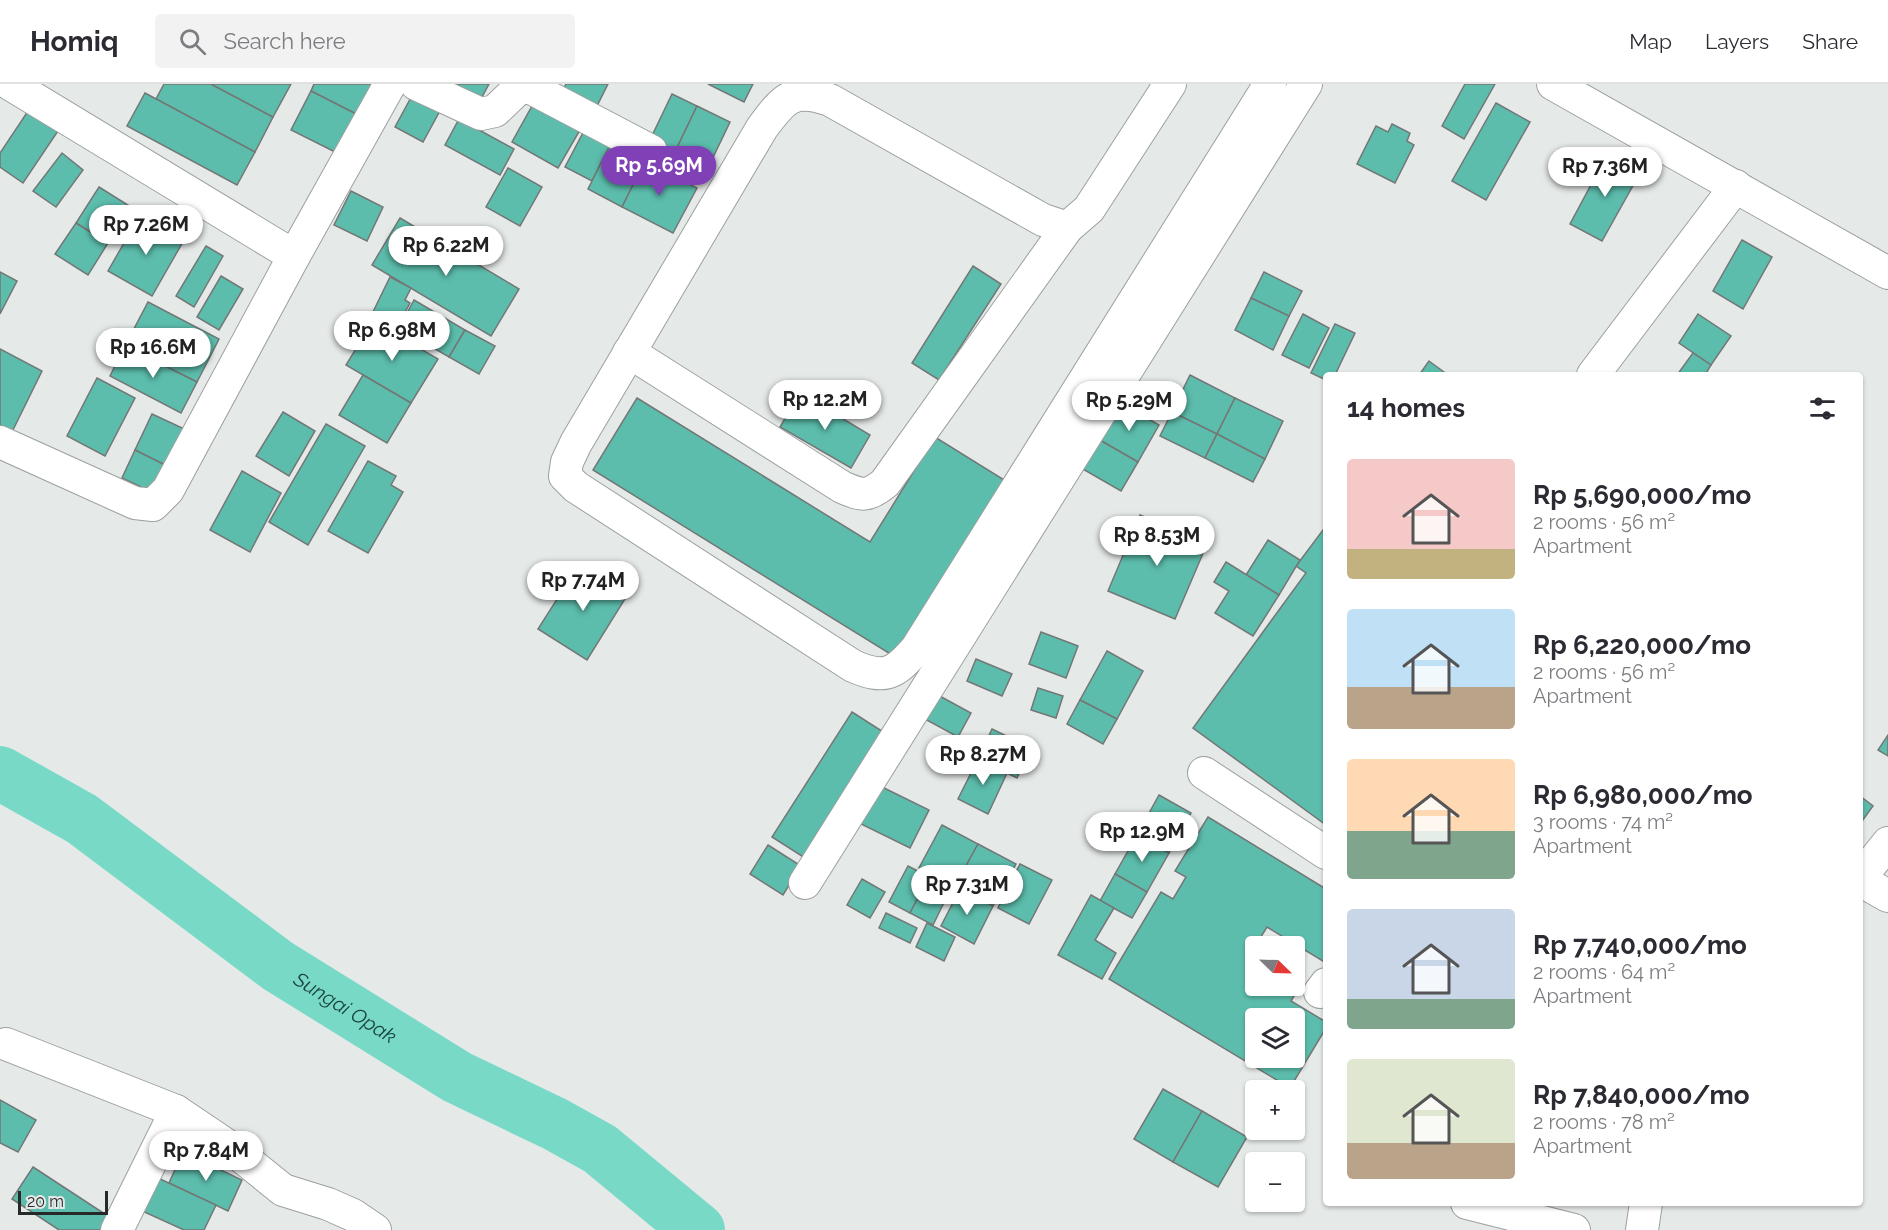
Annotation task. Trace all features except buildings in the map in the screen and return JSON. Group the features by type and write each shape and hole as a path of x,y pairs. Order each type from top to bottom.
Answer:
{"street":[{"path":"10,84 294,256"},
{"path":"0,442 135,503 153,505 168,490 390,84"},
{"path":"416,84 481,114 495,111 520,87 532,89 651,151"},
{"path":"629,352 842,487 857,494 873,493 885,483 1067,228 1089,209 1170,84"},
{"path":"1067,228 1042,220 830,100 809,93 794,95 777,108 762,128 576,443 567,462 565,476 576,487 853,666 870,674 887,674 902,666 917,648 1270,84"},
{"path":"806,883 1306,84"},
{"path":"1553,84 1888,273"},
{"path":"1595,372 1736,186"},
{"path":"1204,773 1323,851"},
{"path":"1863,875 1888,843"},
{"path":"1863,881 1888,896"},
{"path":"6,1044 231,1148 283,1190 328,1204 353,1215 375,1230"},
{"path":"117,1230 172,1120"},
{"path":"1479,1206 1574,1230"},
{"path":"1642,1230 1646,1206"}],"waterway":[{"name":"Sungai Opak","path":"0,773 82,819 278,966 457,1077 555,1124 600,1149 698,1230"}]}
